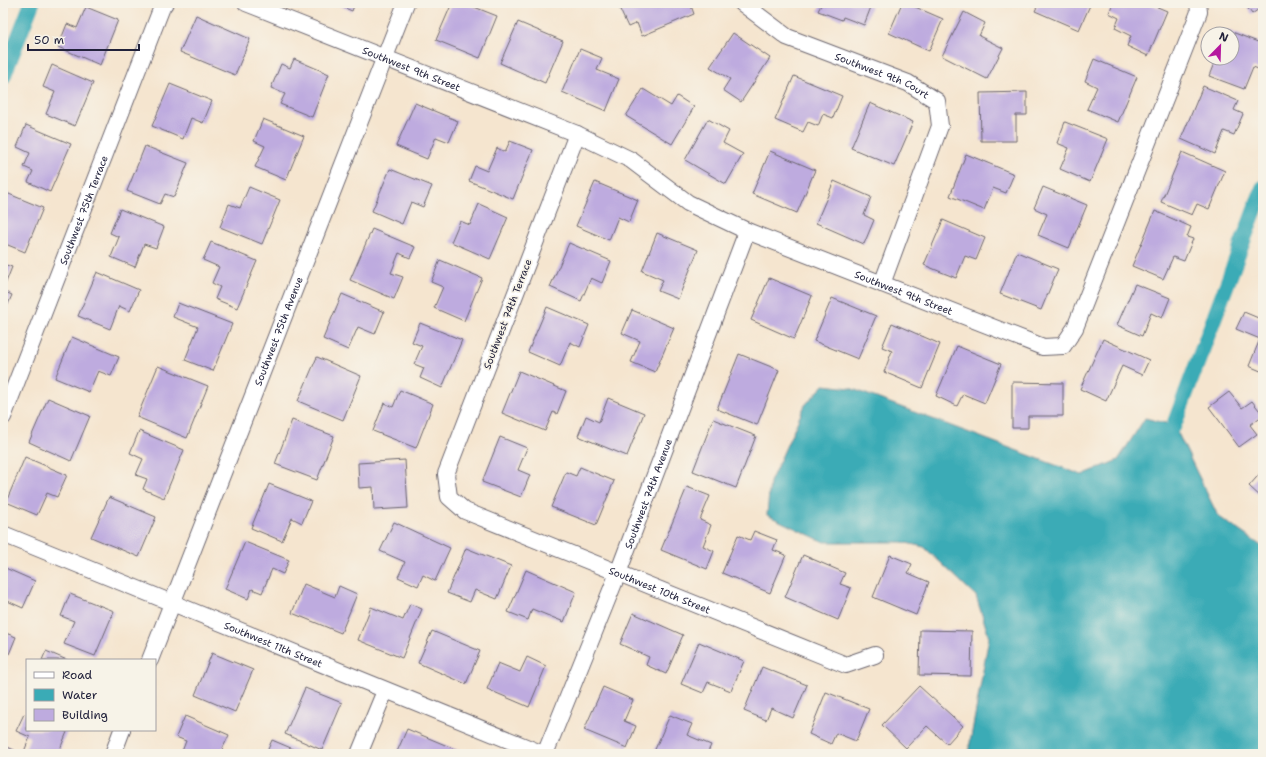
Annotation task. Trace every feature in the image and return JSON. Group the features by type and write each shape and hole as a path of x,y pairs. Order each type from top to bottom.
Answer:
{"street":[{"name":"Southwest 75th Terrace","path":"3,417 159,15 165,3"},
{"name":"Southwest 9th Street","path":"246,3 577,134 631,160 688,203 747,231 1043,347 1062,346 1075,328 1199,12 1198,3"},
{"name":"Southwest 75th Avenue","path":"150,659 406,3"},
{"name":"Southwest 9th Court","path":"742,3 787,37 908,83 937,100 940,126 882,284"},
{"name":"Southwest 74th Terrace","path":"449,497 446,474 577,134"},
{"name":"Southwest 74th Avenue","path":"544,754 618,573 747,231"},
{"name":"Southwest 10th Street","path":"449,497 465,511 846,665 875,655"},
{"name":"Southwest 11th Street","path":"3,534 385,691 544,754"},
{"path":"359,754 385,691"},
{"path":"113,754 122,731"}],"water":[{"path":"824,385 850,388 1082,475 1118,460 1145,418 1174,425 1218,516 1263,547 1263,754 968,754 989,637 976,596 924,547 902,542 824,542 767,515 770,482 805,405"}],"building":[{"path":"333,3 355,3 352,11"},
{"path":"452,3 464,3 497,16 480,58 436,40"},
{"path":"617,3 690,3 694,14 642,36 637,23 628,27"},
{"path":"822,3 862,3 871,7 864,25 843,17 842,20 818,11"},
{"path":"902,3 906,3 943,19 929,51 889,33"},
{"path":"1039,3 1091,3 1079,30 1035,11"},
{"path":"1113,3 1148,3 1167,11 1148,56 1127,46 1131,36 1115,28 1119,18 1109,13"},
{"path":"1244,3 1263,3 1263,6 1252,14"},
{"path":"86,7 118,20 100,65 58,47 67,24 77,28"},
{"path":"964,12 985,23 979,36 1003,48 987,79 942,56"},
{"path":"196,15 250,39 235,75 180,52"},
{"path":"518,22 563,41 545,83 500,63"},
{"path":"733,33 770,58 741,102 723,90 730,79 710,67"},
{"path":"1240,35 1263,44 1261,70 1253,67 1244,89 1209,76 1213,66 1240,66"},
{"path":"580,49 602,58 597,70 619,79 606,111 562,92"},
{"path":"294,59 329,74 312,117 280,104 285,94 271,88 281,64 290,68"},
{"path":"1094,59 1137,77 1118,122 1087,109 1097,87 1085,81"},
{"path":"52,65 93,83 75,126 46,114 55,92 43,87"},
{"path":"794,76 842,96 833,118 823,114 818,126 808,122 803,132 775,120"},
{"path":"170,84 212,101 203,123 191,118 183,139 152,126"},
{"path":"1203,86 1238,101 1234,110 1243,114 1234,135 1224,131 1215,154 1181,139"},
{"path":"643,89 671,106 677,96 694,107 672,144 626,116"},
{"path":"1027,92 1027,115 1016,115 1016,141 981,141 980,93"},
{"path":"415,103 458,121 449,142 436,137 427,159 396,146"},
{"path":"870,103 913,122 894,166 851,148"},
{"path":"263,119 304,136 286,180 255,167 265,146 254,141"},
{"path":"708,119 729,131 723,143 743,154 726,184 685,160"},
{"path":"1065,122 1108,139 1090,182 1060,169 1069,148 1057,143"},
{"path":"26,125 71,144 50,192 28,182 33,171 24,167 30,153 17,147"},
{"path":"510,141 533,150 513,199 469,181 475,166 487,171 497,148 505,152"},
{"path":"145,146 188,163 174,197 165,194 160,204 127,191"},
{"path":"770,151 815,170 797,213 752,194"},
{"path":"1182,152 1225,171 1209,209 1197,204 1192,215 1161,202"},
{"path":"966,154 1014,174 1006,193 993,188 984,210 950,196"},
{"path":"390,169 432,186 423,207 411,202 402,224 372,211"},
{"path":"834,181 871,197 864,215 874,220 864,244 816,223"},
{"path":"595,182 638,200 629,222 618,217 609,240 576,226"},
{"path":"249,187 280,200 262,244 220,227 229,204 240,208"},
{"path":"1043,187 1087,205 1069,248 1038,235 1047,214 1034,208"},
{"path":"4,192 43,208 25,252 3,243"},
{"path":"479,204 508,217 490,259 451,242 460,221 470,225"},
{"path":"120,209 164,227 156,248 144,244 135,267 111,257 119,237 110,233"},
{"path":"1155,211 1191,227 1187,237 1193,239 1184,261 1173,257 1163,279 1132,266"},
{"path":"943,220 985,238 976,260 965,256 956,278 924,265"},
{"path":"372,229 415,247 410,258 399,253 391,273 403,277 394,299 350,280"},
{"path":"657,233 698,250 678,299 658,291 663,280 642,271"},
{"path":"211,242 257,261 237,308 215,299 220,287 212,283 219,267 203,260"},
{"path":"569,243 611,261 602,283 591,278 581,301 550,287"},
{"path":"1017,252 1058,269 1041,310 1000,294"},
{"path":"440,260 482,278 464,321 434,308 443,287 431,282"},
{"path":"3,264 12,267 3,290"},
{"path":"97,272 139,290 130,311 119,306 110,329 78,316"},
{"path":"769,278 812,296 794,339 751,320"},
{"path":"1135,284 1170,298 1162,318 1151,313 1142,336 1117,325"},
{"path":"3,291 12,295 3,316"},
{"path":"342,294 384,312 375,334 358,327 348,350 323,339"},
{"path":"832,298 876,316 858,359 814,341"},
{"path":"178,303 232,324 213,371 185,360 198,327 173,317"},
{"path":"547,307 589,325 580,347 570,342 560,366 528,352"},
{"path":"632,310 674,328 655,372 631,362 640,341 622,333"},
{"path":"1244,312 1263,320 1263,372 1249,366 1260,339 1236,329"},
{"path":"420,323 462,340 442,388 420,378 424,368 414,364 422,346 412,342"},
{"path":"892,323 940,344 922,388 884,372 892,351 882,347"},
{"path":"72,337 119,357 111,376 98,371 89,392 55,378"},
{"path":"1103,339 1149,360 1142,375 1122,366 1106,401 1080,389"},
{"path":"957,346 1001,364 985,403 963,394 957,406 936,396"},
{"path":"739,354 779,370 757,425 717,409"},
{"path":"317,357 361,376 343,420 298,401"},
{"path":"158,366 208,386 187,438 137,417"},
{"path":"519,371 566,391 557,414 553,412 545,431 502,413"},
{"path":"1012,382 1063,383 1063,416 1028,416 1028,428 1012,428"},
{"path":"400,390 433,404 416,448 373,431 384,403 393,407"},
{"path":"1229,392 1242,408 1252,401 1263,415 1250,425 1257,434 1239,447 1209,407"},
{"path":"48,398 90,416 71,461 29,442"},
{"path":"608,398 644,413 627,456 578,436 586,416 599,422"},
{"path":"713,419 756,436 736,488 693,471"},
{"path":"292,420 334,436 317,480 275,464"},
{"path":"139,431 184,450 164,498 143,489 147,479 136,475 143,459 130,453"},
{"path":"500,437 527,448 518,470 530,475 521,497 482,482"},
{"path":"25,457 67,475 57,497 47,493 37,515 6,502"},
{"path":"405,460 408,508 374,510 373,487 359,488 358,463"},
{"path":"580,467 614,481 596,525 551,507 566,472 576,476"},
{"path":"1263,470 1263,499 1249,486"},
{"path":"269,484 311,501 302,523 292,518 282,541 251,528"},
{"path":"687,487 710,496 700,520 711,525 703,546 714,551 707,569 661,550"},
{"path":"109,497 156,517 139,557 91,537"},
{"path":"394,522 450,548 435,581 423,575 418,586 398,577 405,562 380,551"},
{"path":"754,531 777,540 773,550 786,555 770,593 722,573 738,535 750,540"},
{"path":"245,542 289,560 283,574 272,569 262,593 252,589 248,599 225,589"},
{"path":"466,548 511,566 497,599 475,590 470,602 447,593"},
{"path":"803,555 845,573 840,584 851,588 838,620 785,597"},
{"path":"890,555 912,564 908,573 929,582 916,615 873,597"},
{"path":"3,567 35,581 23,608 3,599"},
{"path":"526,570 576,592 564,622 532,609 528,620 508,612"},
{"path":"304,584 335,597 339,586 357,594 341,633 292,613"},
{"path":"70,594 114,611 95,656 64,644 74,621 61,616"},
{"path":"410,604 422,609 402,658 358,640 371,607 403,620"},
{"path":"633,613 683,635 666,674 646,665 649,657 620,644"},
{"path":"920,630 972,631 971,676 919,675"},
{"path":"432,631 480,651 466,684 418,663"},
{"path":"3,632 16,637 9,654 3,652"},
{"path":"699,642 744,661 731,691 708,682 703,693 681,684"},
{"path":"46,651 65,659 42,659"},
{"path":"212,653 253,670 235,712 195,695"},
{"path":"527,657 546,666 529,707 487,689 498,663 520,672"},
{"path":"762,667 807,685 793,718 771,708 766,720 744,711"},
{"path":"919,686 963,726 947,744 927,726 906,748 882,725"},
{"path":"603,687 633,700 624,721 636,726 627,748 584,730"},
{"path":"305,688 342,703 322,750 285,734"},
{"path":"826,692 869,709 856,741 836,733 831,744 809,734"},
{"path":"24,714 26,715 26,731 67,732 58,754 23,754 30,737 16,731"},
{"path":"670,715 692,724 687,735 711,745 707,754 653,754"},
{"path":"185,716 229,735 220,754 181,754 186,741 176,737"},
{"path":"407,729 462,752 461,754 396,754"},
{"path":"272,740 305,754 266,754"},
{"path":"3,745 23,754 3,754"}],"waterway":[{"path":"3,77 32,3"},
{"path":"1174,425 1263,188"}]}
